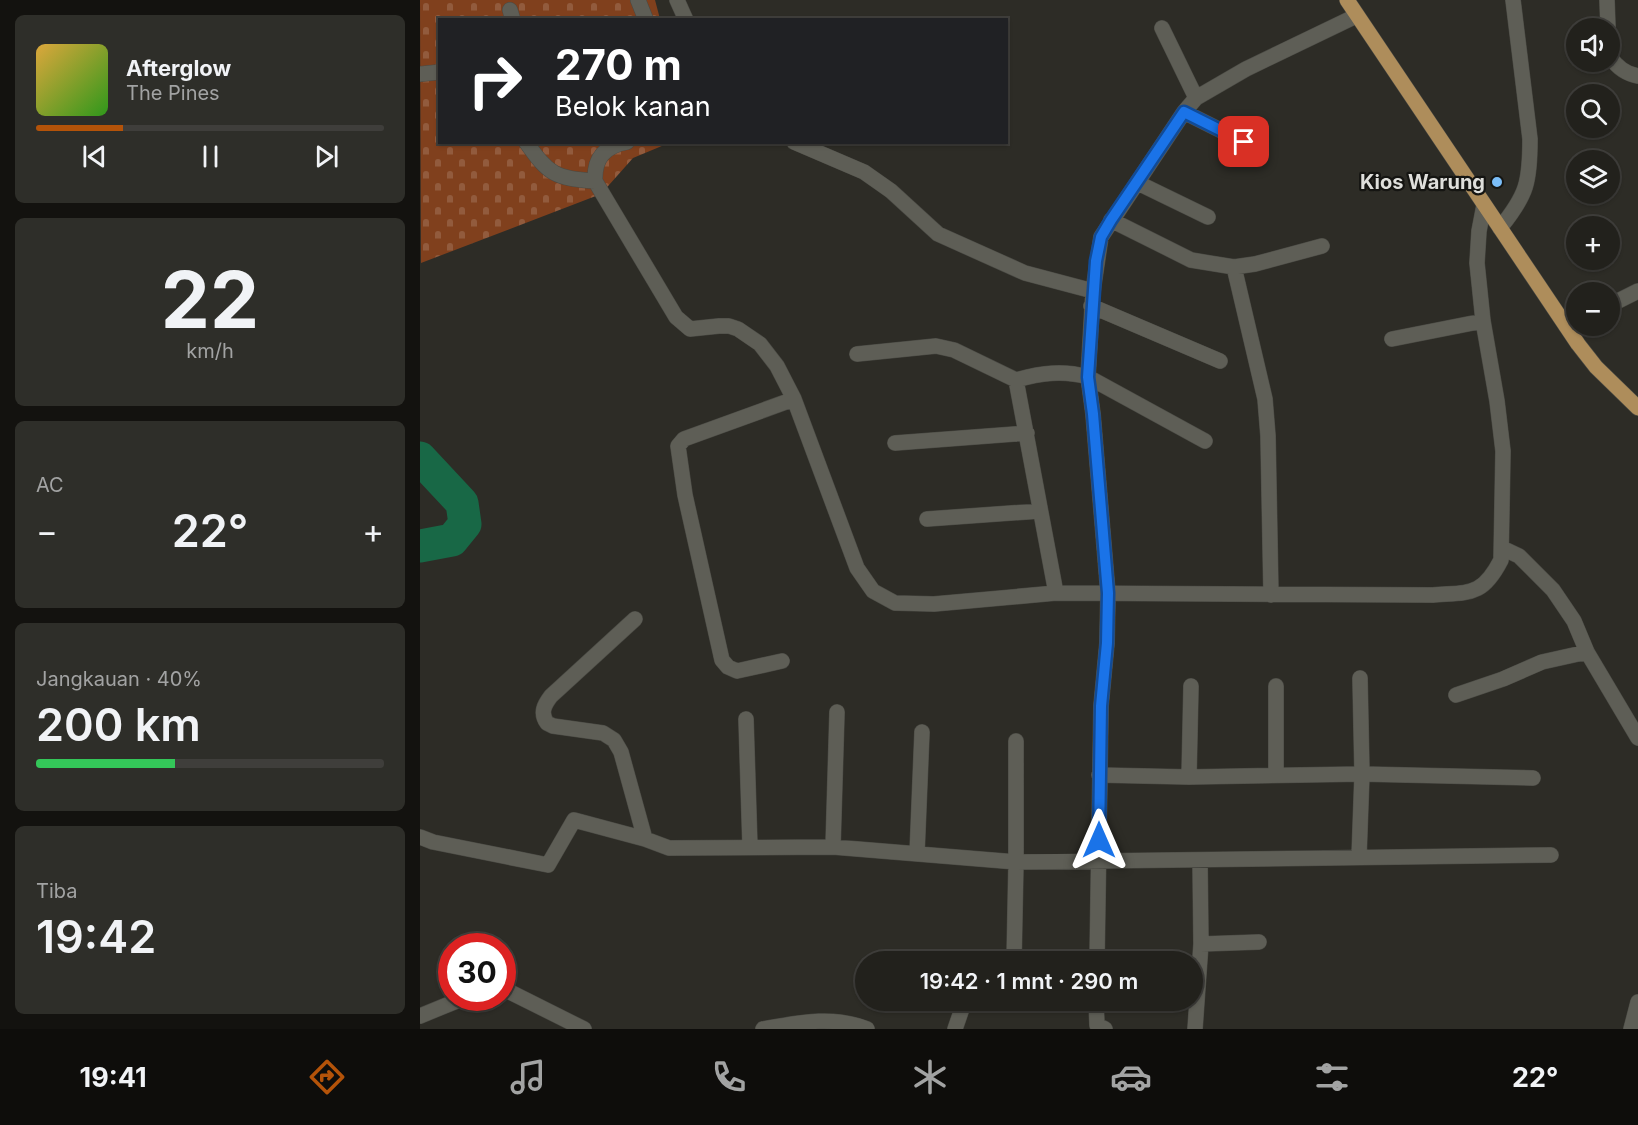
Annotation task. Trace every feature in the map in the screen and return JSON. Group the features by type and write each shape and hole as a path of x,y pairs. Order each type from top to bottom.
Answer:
{"main road":[{"path":"1347,0 1484,205 1566,316"},
{"path":"1578,336 1596,367 1638,408"}],"street":[{"path":"638,0 645,18"},
{"path":"677,0 685,18"},
{"path":"1500,228 1519,205 1526,188 1530,157 1530,139 1513,0"},
{"path":"1607,0 1608,18"},
{"path":"1097,951 1101,706 1107,643 1108,593 1088,377 1092,298 1098,246 1111,220 1184,112 1196,98 1246,69 1356,16"},
{"path":"1162,28 1196,98"},
{"path":"1620,68 1629,74 1638,76"},
{"path":"420,74 438,72"},
{"path":"1184,112 1244,142"},
{"path":"617,144 604,152 597,161 594,169 595,181 676,317 690,329 729,326 738,329 760,344 777,366 794,399 857,568 873,591 895,603 934,604 1056,593 1433,595 1471,592 1483,586 1501,561 1503,451 1497,400 1483,321 1477,253 1484,205"},
{"path":"799,144 864,172 891,191 938,234 1025,273 1092,298 1220,361"},
{"path":"530,146 543,166 553,172 564,177 595,181"},
{"path":"1138,183 1208,217"},
{"path":"1111,220 1191,260 1234,267 1255,264 1322,246"},
{"path":"1234,267 1265,399 1268,436 1271,595"},
{"path":"1620,300 1638,291"},
{"path":"1392,339 1483,321"},
{"path":"857,354 936,346 954,350 1016,380 1037,374 1073,373 1088,377 1204,441"},
{"path":"1016,380 1056,593"},
{"path":"782,661 737,671 728,667 722,660 685,495 678,446 684,439 794,399"},
{"path":"895,443 1027,432"},
{"path":"927,519 1040,511"},
{"path":"1502,548 1519,556 1553,590 1574,621 1587,652 1638,738"},
{"path":"635,619 551,696 544,705 542,713 547,723 553,726 599,732 614,740 621,752 645,839"},
{"path":"1456,695 1503,679 1542,662 1587,652"},
{"path":"1359,857 1362,774 1360,678"},
{"path":"1190,777 1191,686"},
{"path":"1276,686 1276,775"},
{"path":"833,847 837,712"},
{"path":"746,719 750,847"},
{"path":"917,854 922,732"},
{"path":"1014,951 1016,741"},
{"path":"1099,775 1190,777 1362,774 1533,778"},
{"path":"420,837 433,842 548,865 574,820 645,839 669,848 833,847 1016,862 1551,855"},
{"path":"1195,1029 1201,944 1200,860"},
{"path":"1201,944 1259,942"},
{"path":"516,995 584,1029"},
{"path":"1631,1029 1638,1002"},
{"path":"420,1016 438,1009"},
{"path":"955,1029 961,1011"},
{"path":"1096,1011 1097,1025 1105,1029"},
{"path":"763,1029 821,1021 842,1021 867,1029"}],"green space":[{"path":"420,0 655,0 660,18 438,18 438,144 667,144 633,158 601,194 421,263"}],"waterway":[{"path":"420,458 462,503 465,524 452,540 420,546"}],"place":[{"name":"Kios Warung","path":"1497,182"}],"route":[{"path":"1099,840 1101,706 1107,643 1108,593 1088,377 1091,306 1098,246 1111,220 1184,112 1244,142"}]}
